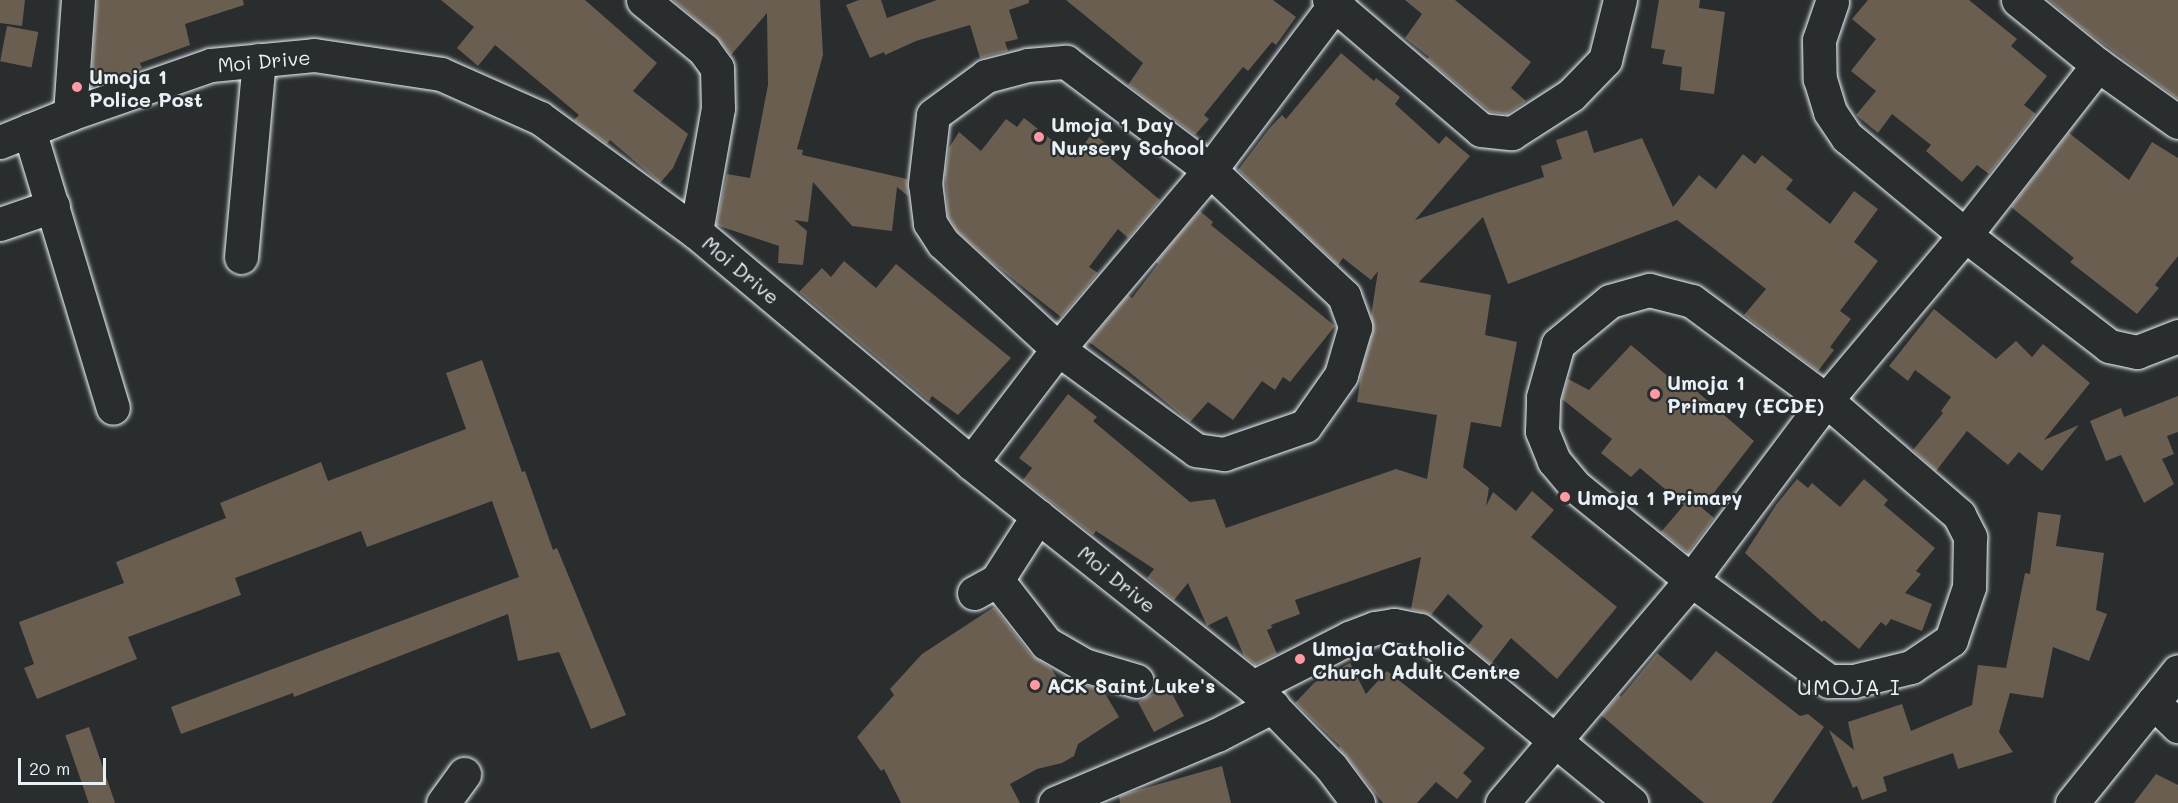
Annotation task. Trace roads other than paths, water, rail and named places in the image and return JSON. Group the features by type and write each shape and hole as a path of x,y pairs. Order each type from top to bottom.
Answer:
{"street":[{"path":"70,114 78,0"},
{"path":"643,0 704,50 717,68 718,108 696,232"},
{"path":"971,463 1058,349 1210,170 1334,1 1481,130 1512,134 1571,95 1605,60 1620,0"},
{"path":"2018,0 2098,66 2178,122"},
{"path":"1832,2 1819,40 1820,79 1830,112 1847,137 1965,235 2109,346 2137,352 2178,336"},
{"name":"Moi Drive","path":"15,136 70,114 211,65 314,55 441,74 540,118 696,232 971,463 1263,697 1331,767 1358,803"},
{"path":"241,257 259,60"},
{"path":"1066,62 1210,170 1344,296 1355,327 1341,375 1305,426 1224,454 1196,450 1058,349 943,243 930,223 925,184 933,116 986,76 1028,65 1066,62"},
{"path":"1502,803 1691,580 1826,400 1965,235 2098,66"},
{"path":"15,136 53,206 113,408"},
{"path":"0,224 53,206"},
{"path":"1649,290 1692,302 1826,400 1959,515 1970,537 1969,587 1951,640 1911,667 1854,681 1829,681 1691,580 1575,486 1554,461 1542,431 1543,397 1558,344 1610,301 1649,290"},
{"path":"1038,516 985,586 1046,643 1084,665 1137,681"},
{"path":"1056,803 1217,735 1263,697 1349,638 1394,625 1420,630 1631,803"},
{"path":"2072,803 2178,671"},
{"path":"2153,702 2178,726"},
{"path":"443,803 464,774"}],"place":[{"name":"Umoja 1 Police Post","path":"77,87"},
{"name":"Umoja 1 Day Nursery School","path":"1039,137"},
{"name":"Umoja 1 Primary (ECDE)","path":"1655,394"},
{"name":"Umoja 1 Primary","path":"1565,497"},
{"name":"Umoja Catholic Church Adult Centre","path":"1300,659"},
{"name":"ACK Saint Luke's","path":"1035,685"}],"district":[{"name":"UMOJA I","path":"1849,687"}]}
